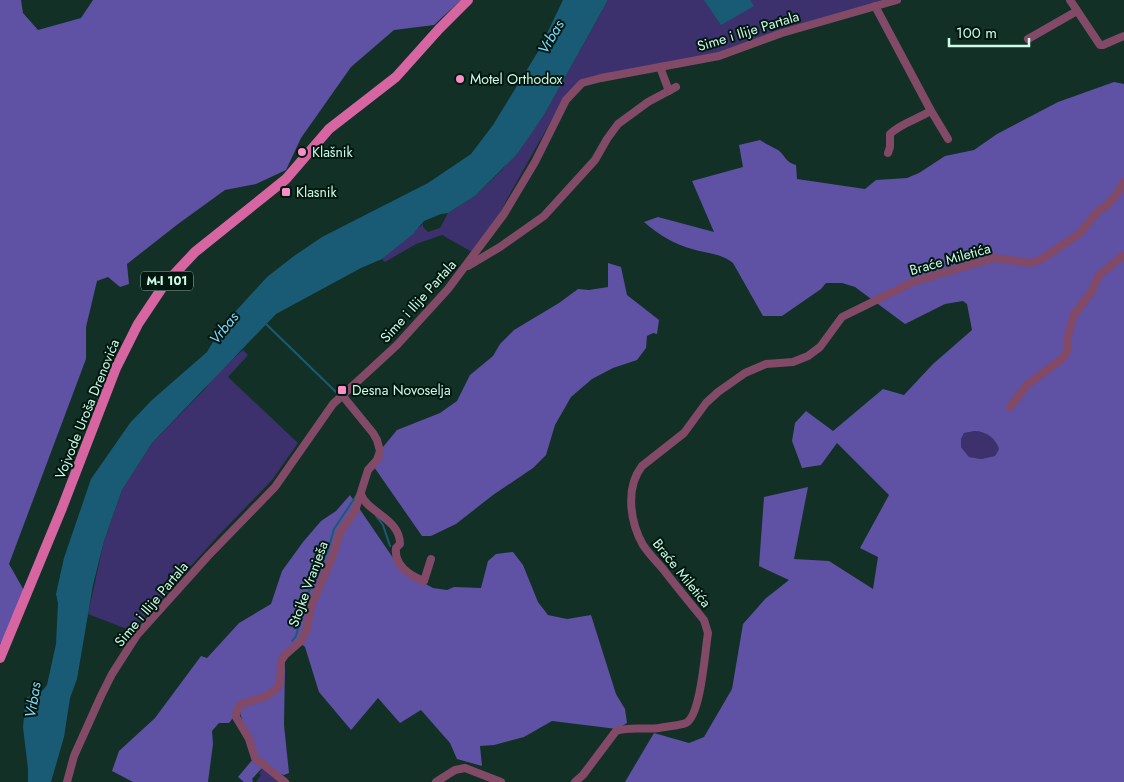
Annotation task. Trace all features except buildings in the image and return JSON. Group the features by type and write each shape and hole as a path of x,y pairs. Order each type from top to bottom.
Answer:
{"main road":[{"name":"Vojvode Uroša Drenovića","path":"0,658 62,508 116,368 138,324 160,291 178,268 195,252 286,180 330,129 396,77 468,0"}],"street":[{"name":"Sime i Ilije Partala","path":"67,782 74,756 101,696 112,674 132,643 208,556 275,487 287,472 325,413 414,327 465,268 504,214 535,162 566,100 582,83 719,56 782,33 897,0"},
{"path":"1072,1 1100,45 1124,36"},
{"path":"875,6 930,109 948,138"},
{"path":"1028,39 1077,11"},
{"path":"465,268 500,247 544,216 595,160 607,138 618,124 648,102 672,89 660,67"},
{"path":"888,153 890,134 894,130 929,112 930,109"},
{"name":"Braće Miletića","path":"575,782 583,775 616,731 635,727 656,728 681,724 690,719 698,702 708,633 707,626 647,551 639,537 632,510 632,486 634,477 642,466 684,434 706,403 718,392 756,367 778,362 793,362 808,356 820,347 842,318 913,282 994,258 1030,263 1040,260 1079,234 1099,210 1106,206 1122,190 1124,182"},
{"path":"1010,407 1026,385 1064,358 1074,315 1092,291 1099,275 1124,255"},
{"name":"Stojke Vranješa","path":"285,782 255,758 249,739 236,717 237,710 240,704 267,696 278,687 280,683 281,661 301,641 306,631 312,604 333,555 340,532 354,511 368,470 377,460 380,451 380,446 373,433 342,395"},
{"path":"361,494 366,503 383,515 397,532 400,544 396,548 396,558 404,570 413,577 424,581 431,558"},
{"path":"436,782 454,770 465,768 501,782"}],"shaded area":[{"path":"0,0 21,0 23,13 38,30 81,18 93,0 461,0 434,25 394,30 351,67 301,138 286,170 256,184 225,190 178,224 127,264 129,284 120,287 108,277 97,281 86,327 86,359 9,564 26,594 4,646 0,643"},
{"path":"608,0 897,0 719,56 576,84 565,96 500,214 472,252 442,235 416,244 385,262 382,259 423,224 423,227 428,232 440,228 448,213 475,196 502,170 544,115"},
{"path":"1114,82 1124,84 1124,782 625,782 654,733 689,743 704,737 732,689 743,624 765,599 789,580 759,566 764,497 808,487 794,559 829,561 873,589 878,557 860,548 889,495 837,443 821,465 802,468 792,441 795,423 806,411 833,431 883,389 904,395 933,364 972,330 967,304 963,301 945,304 905,324 855,287 842,283 826,283 821,289 782,316 763,316 733,263 719,255 692,249 673,242 644,222 658,217 714,232 692,181 743,167 739,145 760,140 778,150 787,160 796,165 797,179 865,189 876,180 907,178 919,173 945,156 974,150 997,134 1058,102","holes":["979,432 987,434 995,442 999,449 995,456 981,459 969,457 961,447 961,439 964,433"]},
{"path":"608,263 621,267 627,295 659,320 657,334 653,333 647,336 646,348 637,360 613,368 592,379 571,397 555,425 546,455 533,468 493,495 456,524 431,536 422,536 374,467 379,461 383,447 397,430 440,413 457,401 470,375 493,356 500,344 514,330 559,303 578,289 589,290 608,287"},
{"path":"243,350 248,355 228,377 298,443 272,480 218,536 132,631 88,614 104,541 122,490 152,443 204,390 220,370"},
{"path":"975,431 987,434 993,439 999,449 995,456 981,459 969,457 961,447 961,439 964,433"},
{"path":"350,495 402,571 433,588 447,590 454,587 481,588 488,561 496,554 513,552 523,565 538,602 548,615 567,619 591,615 616,694 625,709 627,723 617,729 552,721 524,737 494,745 480,746 482,766 457,759 450,743 421,710 400,723 378,698 351,730 319,692 305,647 297,640 282,656 285,668 284,725 289,773 284,775 277,773 259,760 248,736 240,711 233,709 233,718 229,723 219,723 212,731 213,744 208,782 133,782 112,771 119,751 155,718 201,656 207,658 239,623 271,604 282,571 303,542 321,521 336,511"},
{"path":"253,759 263,767 252,779 252,782 244,782 238,777"},
{"path":"263,767 283,782 256,782 261,775 259,774"}],"water":[{"name":"Vrbas","path":"563,0 608,0 544,115 517,154 475,196 448,213 424,221 413,234 382,259 361,268 276,314 152,443 122,490 104,541 93,585 77,679 70,698 64,737 51,782 28,782 23,727 26,698 43,690 47,685 56,644 58,603 56,594 64,558 91,479 130,423 152,400 207,352 223,325 267,277 322,237 428,183 471,154 493,125 539,50"},
{"path":"704,0 750,0 754,6 721,25"}],"waterway":[{"path":"265,323 337,393"},
{"path":"292,641 296,636 306,597 328,550 334,529 356,496"},
{"path":"376,516 383,525 390,546"}],"place":[{"name":"Motel Orthodox","path":"460,79"},
{"name":"Klašnik","path":"302,152"},
{"name":"Klasnik","path":"286,192"},
{"name":"Desna Novoselja","path":"342,390"}]}
